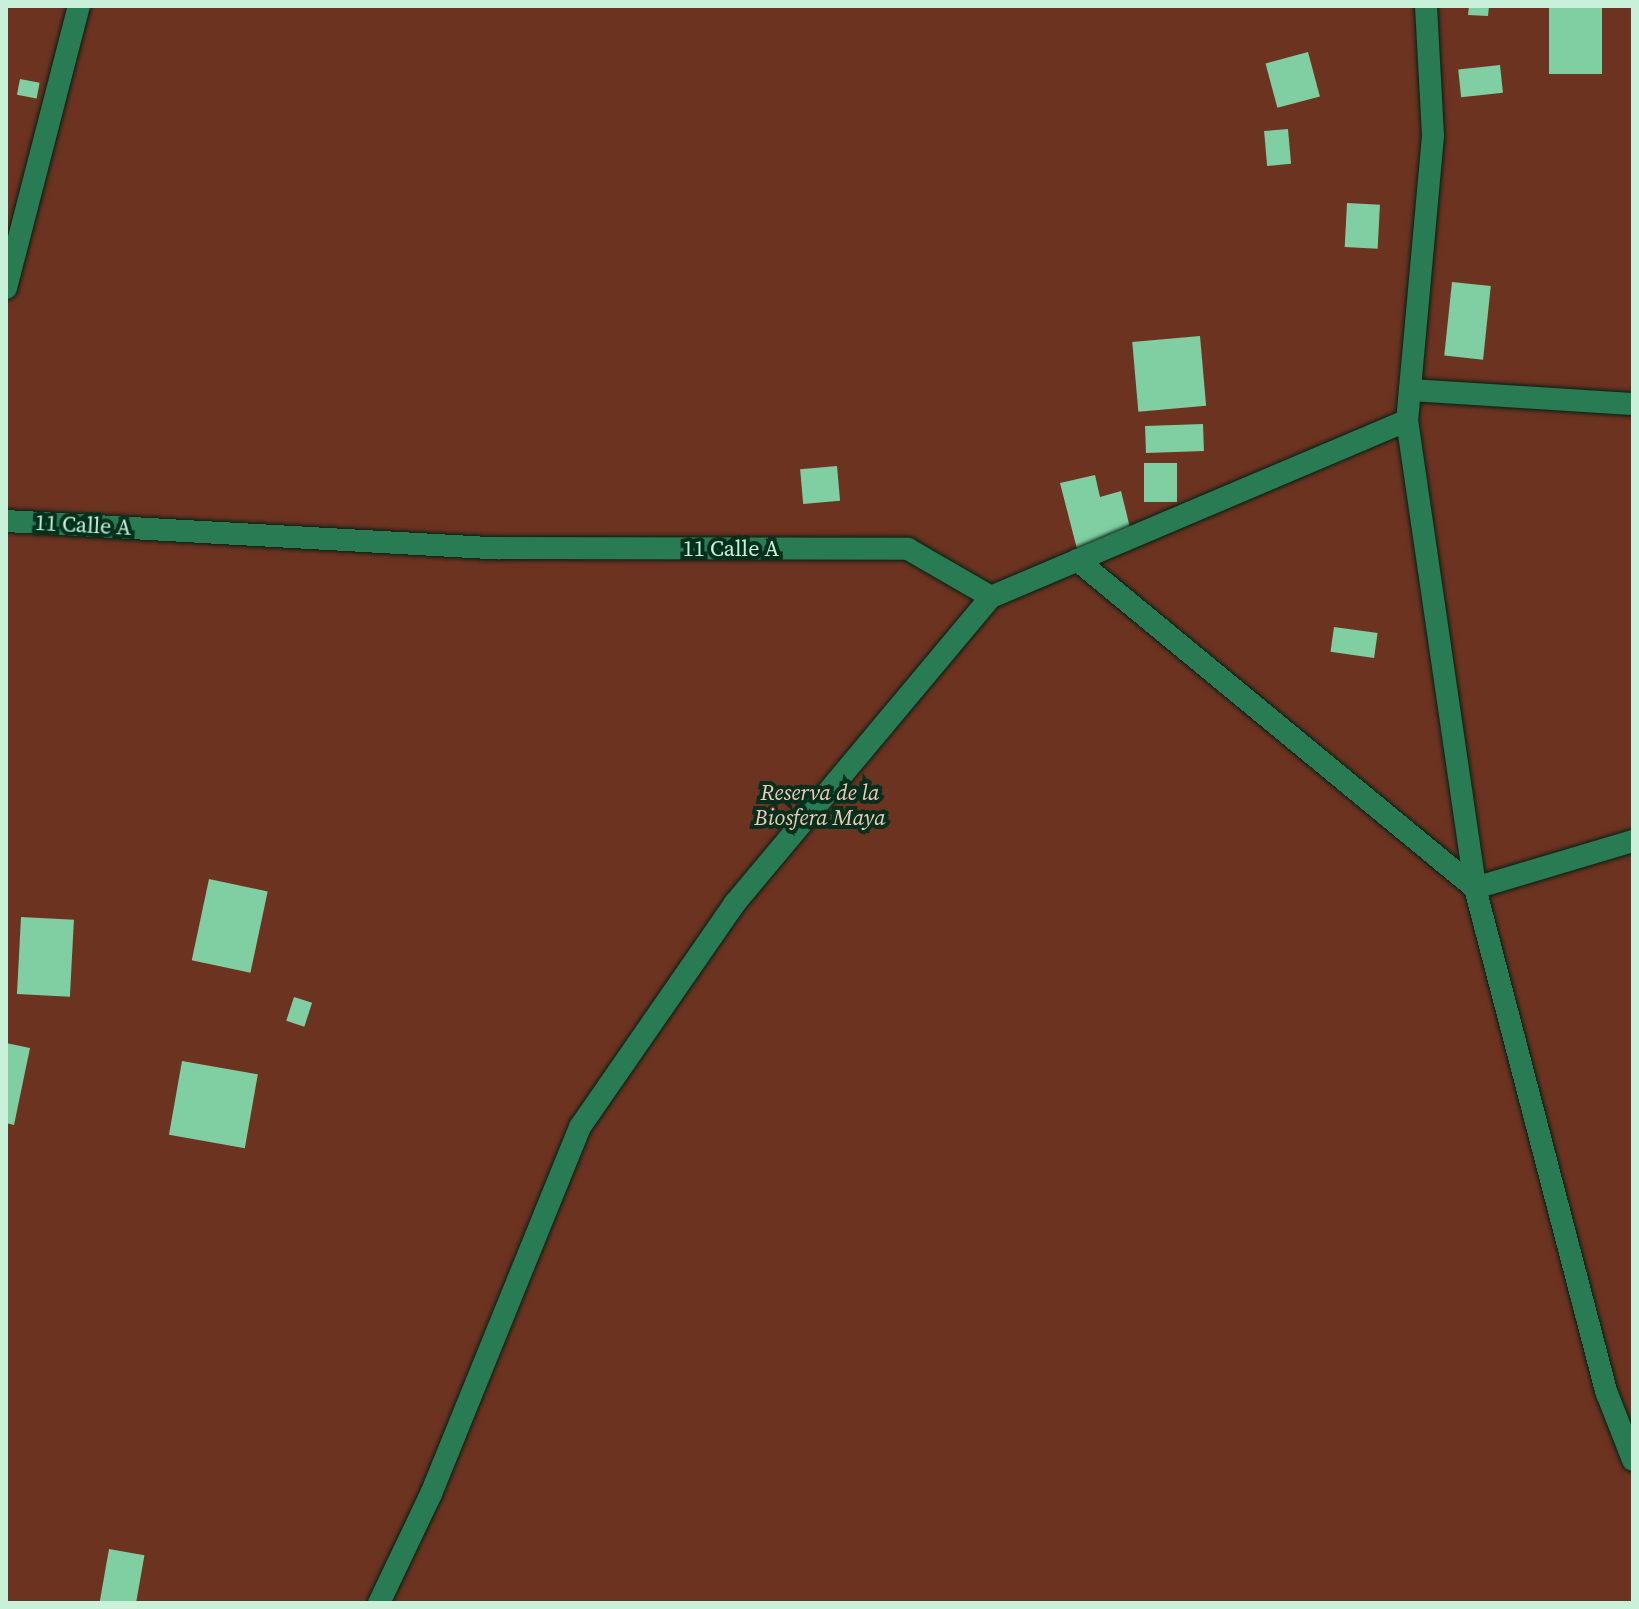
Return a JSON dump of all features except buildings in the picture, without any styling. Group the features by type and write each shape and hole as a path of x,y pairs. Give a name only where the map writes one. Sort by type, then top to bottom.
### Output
{"street":[{"path":"6,288 79,6"},
{"path":"1426,6 1433,136 1407,420 1475,888 1606,1391 1633,1460"},
{"path":"1410,390 1633,404"},
{"path":"379,1603 431,1494 580,1127 735,903 991,597 1407,420"},
{"name":"11 Calle A","path":"6,521 496,548 908,549 991,597"},
{"path":"1077,560 1475,888"},
{"path":"1475,888 1633,841"}],"green space":[{"name":"Reserva de la Biosfera Maya","path":"6,6 1633,6 1633,1603 6,1603"}]}
